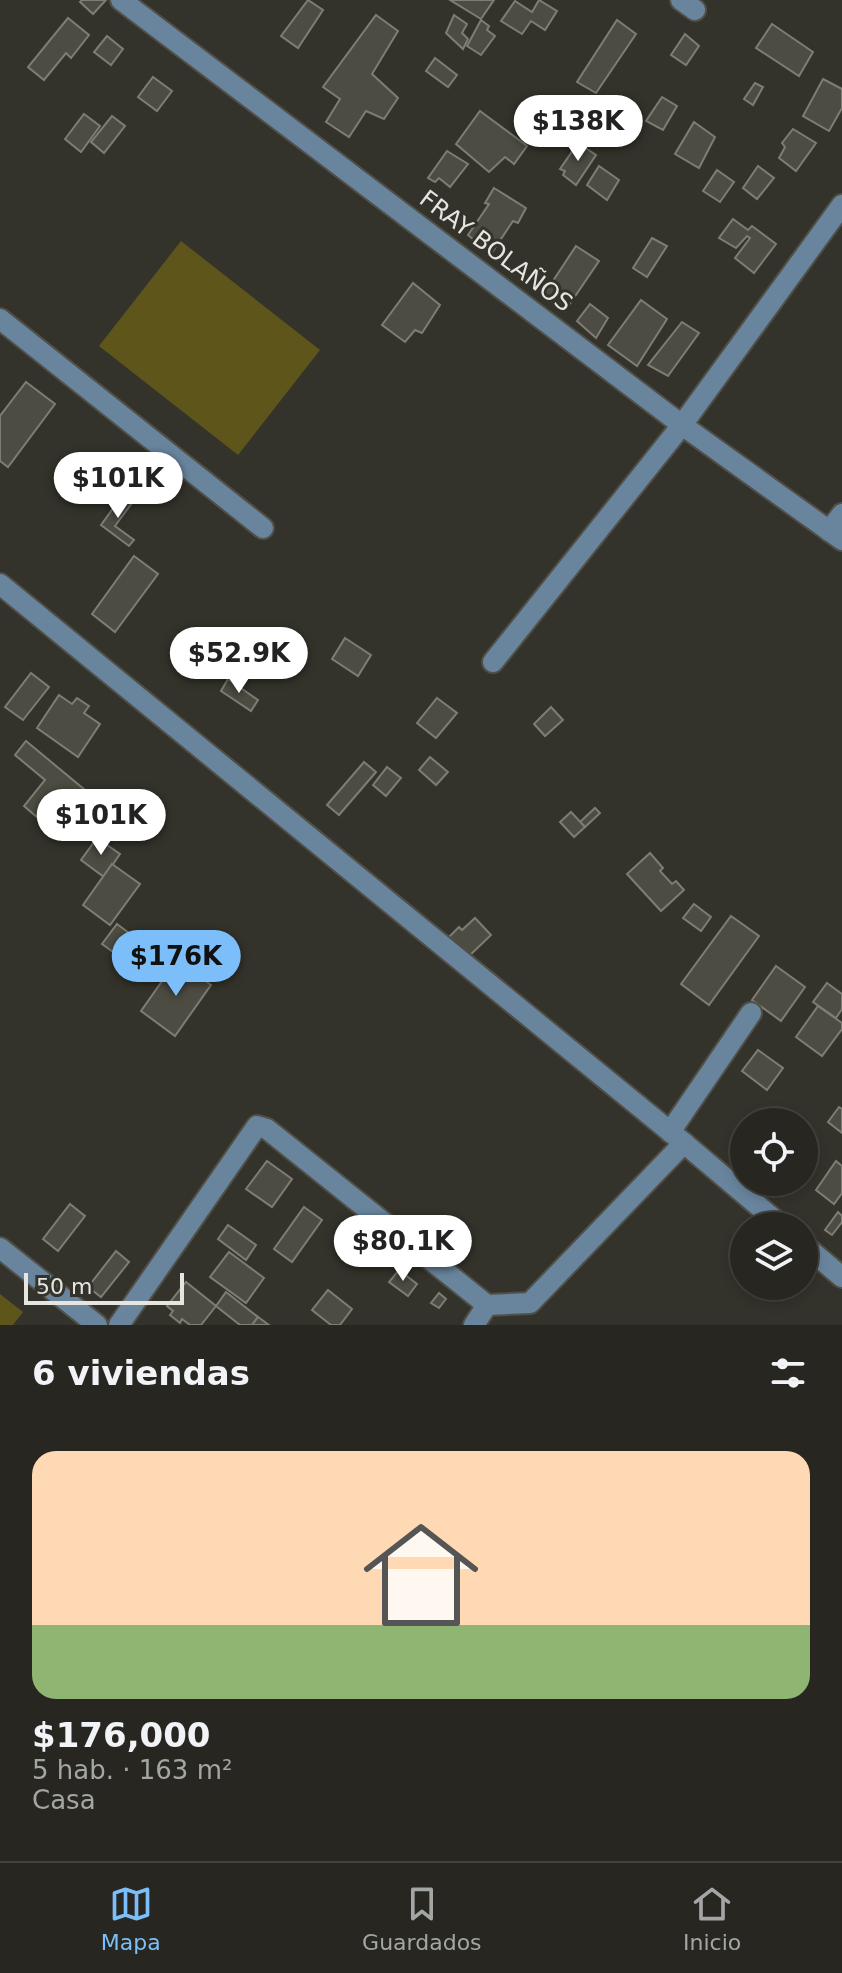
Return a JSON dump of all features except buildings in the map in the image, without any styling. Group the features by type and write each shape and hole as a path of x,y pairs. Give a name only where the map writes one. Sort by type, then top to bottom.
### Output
{"street":[{"name":"FRAY BOLAÑOS","path":"121,0 682,425 838,528"},
{"path":"493,662 682,425 842,205"},
{"path":"0,319 263,528"},
{"path":"0,584 765,1212"},
{"path":"119,1325 257,1126 267,1129 487,1305 530,1303 677,1137 751,1013"},
{"path":"0,1248 97,1325"},
{"path":"818,1257 842,1277"},
{"path":"474,1325 487,1305"}],"shaded area":[{"path":"181,241 320,350 238,455 99,346"},
{"path":"0,1294 23,1312 13,1325 0,1325"}]}
